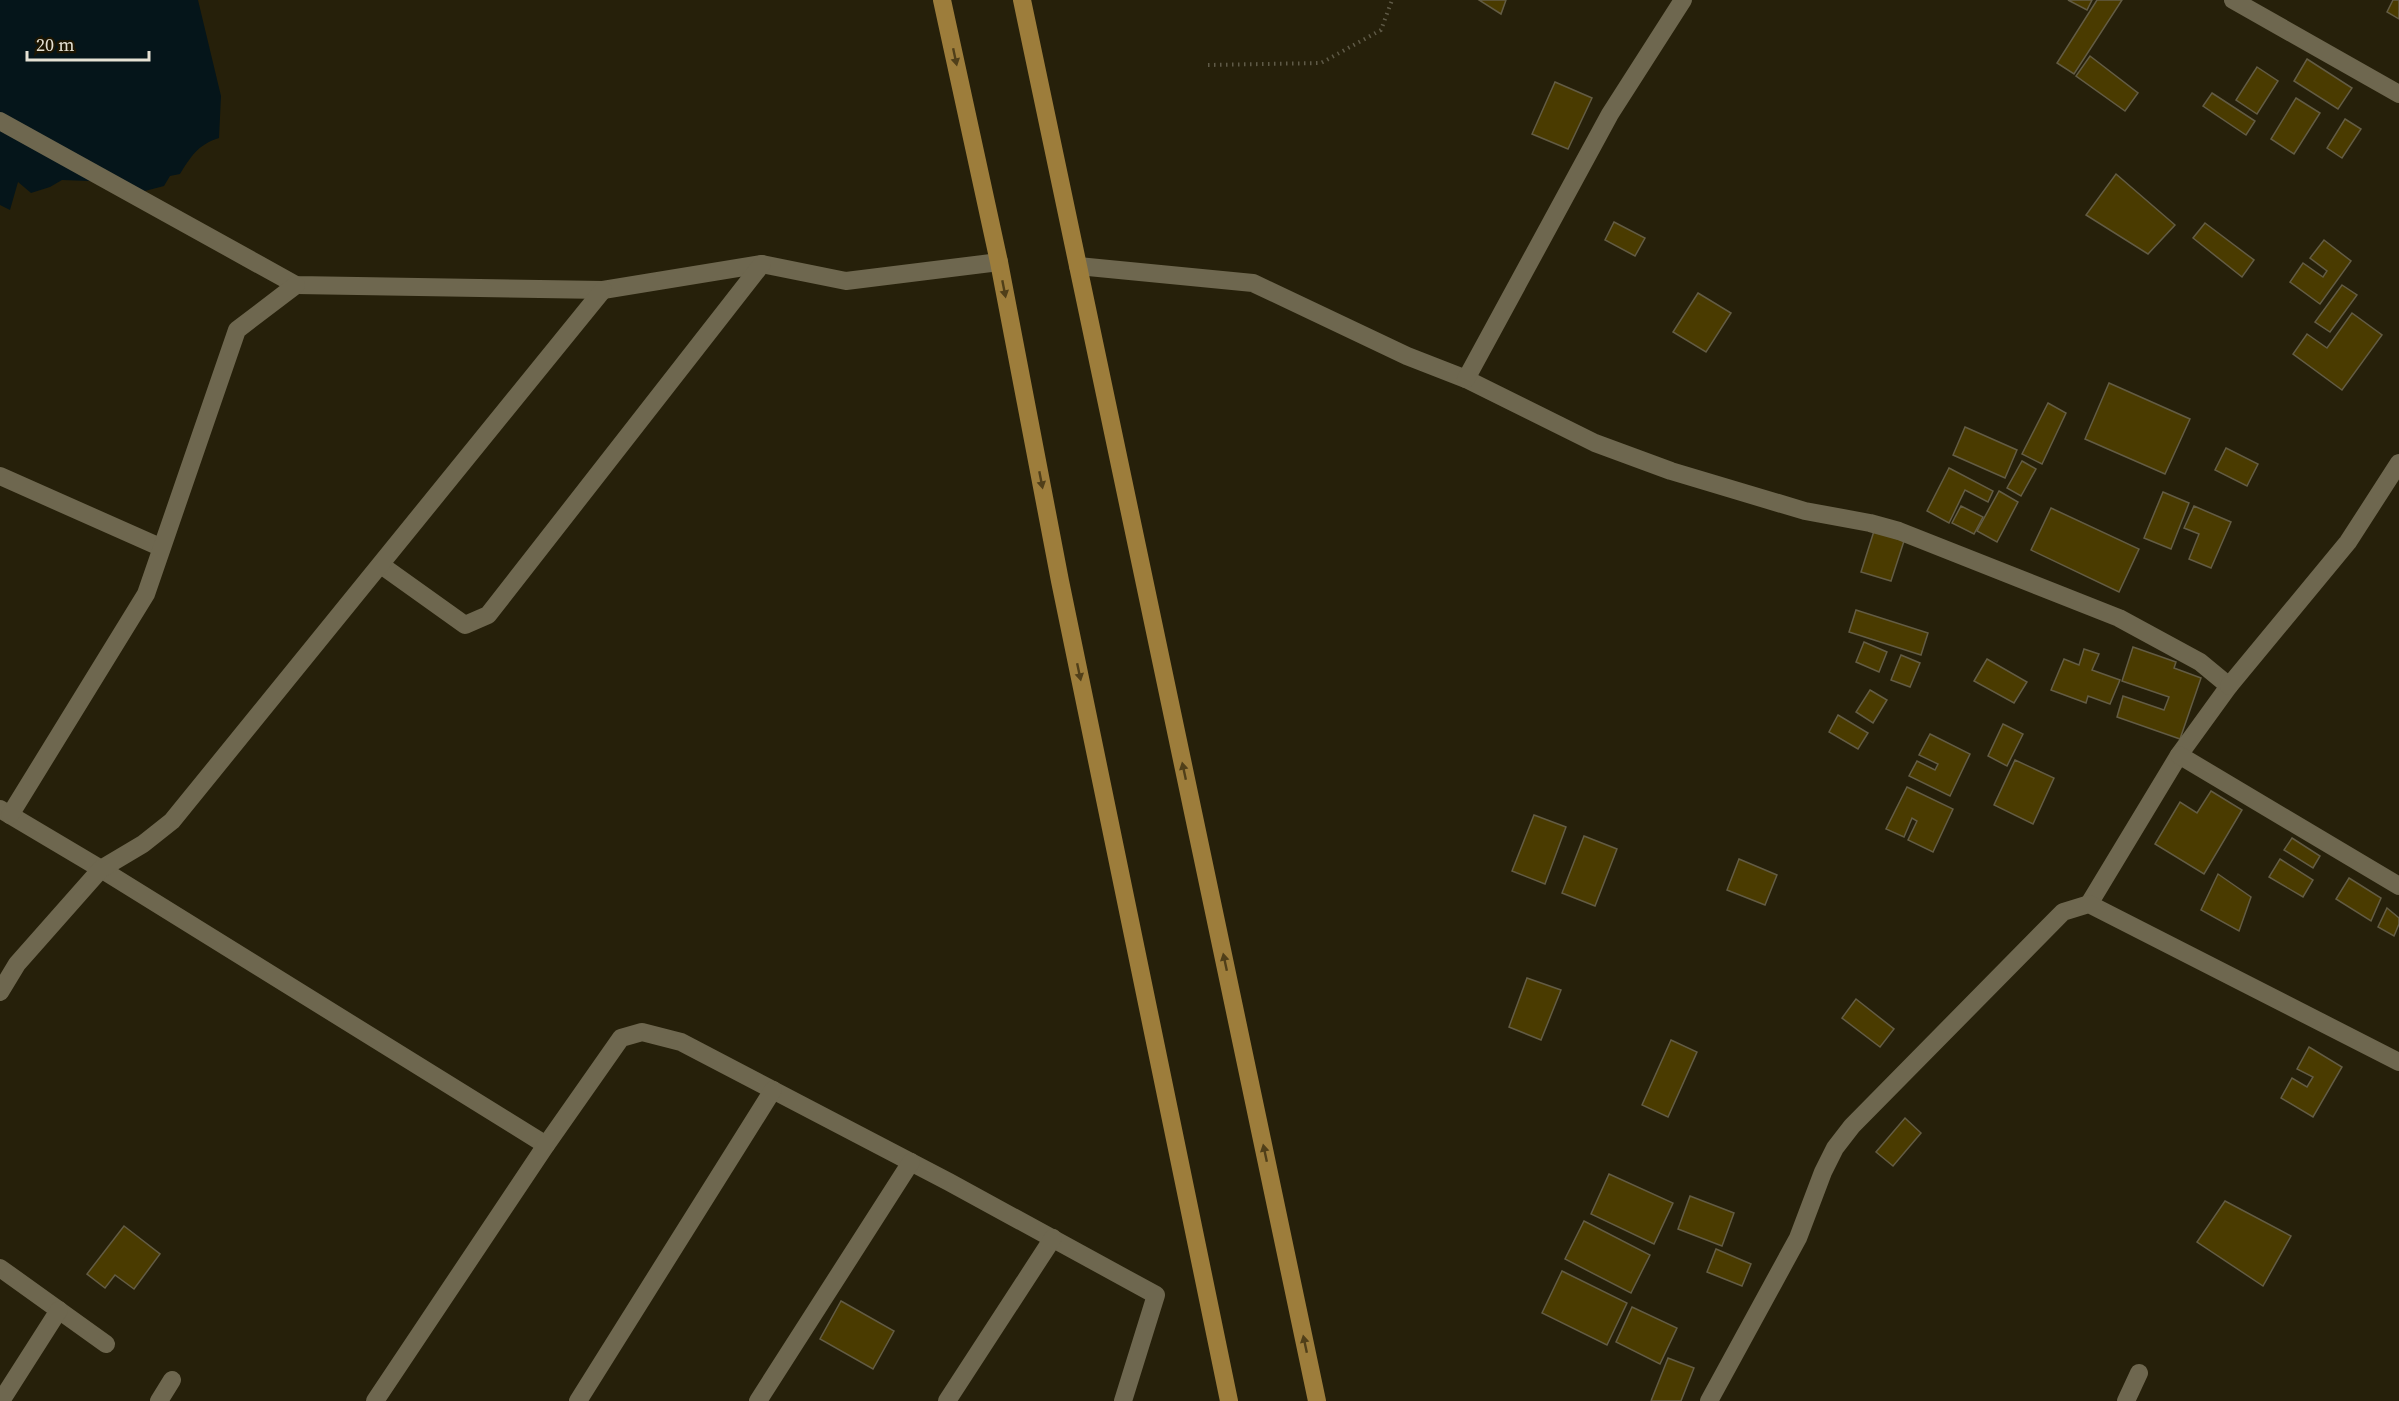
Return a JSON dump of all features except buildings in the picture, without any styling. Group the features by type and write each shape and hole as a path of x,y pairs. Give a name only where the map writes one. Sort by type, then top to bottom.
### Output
{"main road":[{"path":"942,0 999,262 1060,581 1229,1401"},
{"path":"1022,0 1317,1401"}],"street":[{"path":"1466,379 1610,114 1683,0"},
{"path":"2233,0 2399,94"},
{"path":"0,122 296,285 603,290 762,264 846,281 999,262"},
{"path":"381,565 465,625 488,615 762,264"},
{"path":"1078,266 1253,283 1407,356 1466,379 1595,443 1671,471 1805,511 1899,531 2119,618 2199,662 2229,686"},
{"path":"296,285 237,330 160,547 146,594 5,812 546,1145"},
{"path":"0,992 17,964 101,869 143,844 172,821 603,290"},
{"path":"2089,904 2179,755 2229,686 2348,542 2399,463"},
{"path":"0,476 160,547"},
{"path":"2179,755 2399,886"},
{"path":"1709,1401 1797,1238 1835,1148 1852,1126 2063,912 2075,906 2089,904 2399,1062"},
{"path":"375,1401 546,1145 621,1038 642,1032 681,1042 911,1162 1156,1295 1123,1401"},
{"path":"578,1401 773,1090"},
{"path":"758,1401 911,1162"},
{"path":"947,1401 1053,1238"},
{"path":"0,1268 106,1344"},
{"path":"1,1401 59,1310"},
{"path":"2126,1401 2139,1372"},
{"path":"159,1401 172,1380"}],"path":[{"path":"1209,65 1321,63 1381,30 1392,0"}],"shaded area":[{"path":"0,0 198,0 221,96 219,138 201,147 180,174 170,176 164,186 145,191 126,190 90,181 62,180 50,187 31,193 18,182 10,210 0,205"}]}
